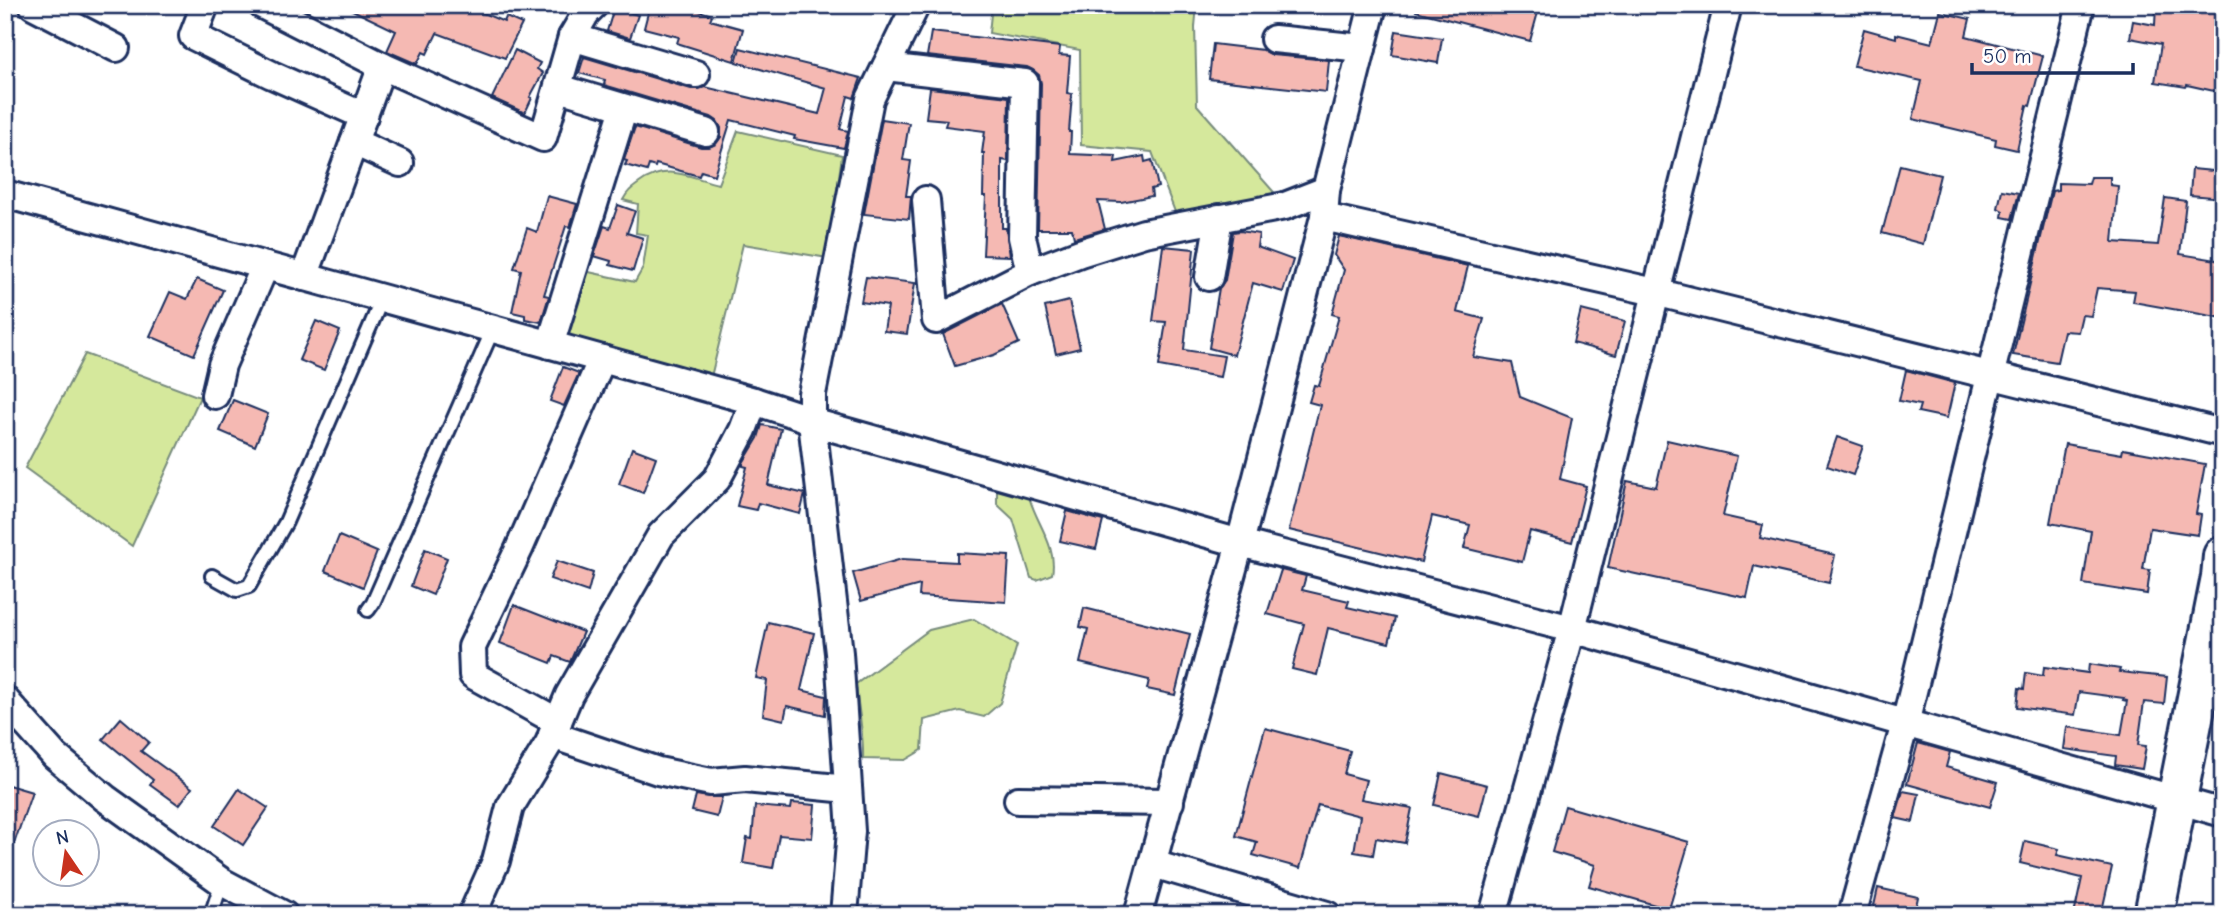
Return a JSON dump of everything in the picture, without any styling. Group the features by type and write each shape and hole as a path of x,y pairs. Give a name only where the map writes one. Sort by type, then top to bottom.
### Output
{"main road":[{"path":"2154,915 2223,556"}],"street":[{"path":"33,5 116,48"},
{"path":"205,5 192,36 364,116"},
{"path":"262,5 383,66 543,138 572,37 594,5"},
{"path":"844,915 851,831 839,653 811,394 870,99 916,5"},
{"path":"1138,915 1240,543 1325,217 1326,190 1373,5"},
{"path":"1493,915 1572,629 1727,5"},
{"path":"1852,915 1905,724 2081,5"},
{"path":"572,37 696,74"},
{"path":"1273,39 1362,48"},
{"path":"304,277 383,66"},
{"path":"886,67 1025,83 1022,237 1030,272"},
{"path":"559,88 706,132"},
{"path":"551,345 624,108"},
{"path":"354,142 400,163"},
{"path":"926,200 936,320 1030,272 1080,253 1144,233 1285,206 1326,190"},
{"path":"5,194 754,401 812,422 1240,543 1572,629 2223,813"},
{"path":"1325,217 1655,292 2223,433"},
{"path":"1209,277 1219,218"},
{"path":"215,395 222,365 265,266"},
{"path":"602,359 519,550 472,647 473,675 555,728 658,771 711,782 745,779 848,789"},
{"path":"472,915 496,861 510,807 555,728 569,695 661,535 717,479 743,430 754,401"},
{"path":"5,700 55,757 105,798 222,882 284,915"},
{"path":"1018,800 1170,802"},
{"path":"1153,864 1327,915"}],"lane":[{"path":"212,576 237,590 249,586 286,522 382,299"},
{"path":"368,610 493,329"},
{"path":"211,915 222,882"}],"green space":[{"path":"992,5 1197,5 1197,105 1280,199 1177,217 1152,152 1081,145 1080,50 989,33"},
{"path":"738,131 842,155 828,258 743,244 711,377 559,339 584,271 635,282 643,268 648,235 636,233 638,204 623,200 628,193 648,178 667,173 718,184"},
{"path":"85,354 200,397 132,546 25,468"},
{"path":"1009,486 1028,493 1052,553 1052,574 1037,580 1031,578 1013,519 997,504 997,490"},
{"path":"974,619 1017,645 1000,703 984,717 960,711 924,720 922,750 905,760 863,759 856,684 929,630"}],"building":[{"path":"342,5 464,5 504,22 506,17 522,24 505,58 437,33 427,54 423,52 417,64 387,51 396,31"},
{"path":"650,5 680,5 712,15 710,20 743,29 734,61 677,43 679,37 644,28"},
{"path":"1417,5 1540,5 1530,41 1416,11"},
{"path":"2156,5 2223,5 2223,93 2187,85 2155,82 2161,44 2130,38 2133,21 2155,25"},
{"path":"614,8 638,15 630,38 607,31"},
{"path":"1940,12 1970,19 1966,36 2043,56 2030,106 2027,105 2017,150 1995,145 1996,139 1913,119 1922,81 1854,66 1864,29 1896,38 1896,34 1932,43"},
{"path":"1396,31 1442,38 1438,63 1392,55"},
{"path":"931,32 1060,47 1059,55 1070,56 1067,93 1072,94 1070,154 1116,156 1115,162 1144,156 1145,162 1152,160 1158,187 1151,189 1152,196 1121,202 1098,201 1105,229 1074,238 1072,229 1038,229 1039,75 1027,67 927,56"},
{"path":"1213,44 1263,50 1272,55 1329,60 1326,92 1209,79"},
{"path":"740,48 861,78 854,98 848,96 840,129 848,131 844,148 794,139 795,136 731,120 714,175 701,171 699,176 656,164 655,167 649,165 647,171 625,165 627,161 624,160 635,127 701,147 716,144 721,137 721,128 711,117 604,85 605,80 579,73 584,57 691,89 705,87 819,114 826,88 736,62"},
{"path":"515,50 540,63 537,69 543,73 525,113 492,98"},
{"path":"930,88 1009,97 1008,161 1002,160 1002,228 1006,228 1010,256 983,255 986,196 983,196 982,153 985,131 945,126 947,120 926,118"},
{"path":"882,119 909,123 903,160 911,161 906,196 911,196 909,219 864,214"},
{"path":"1900,165 1940,175 1923,244 1882,233"},
{"path":"2192,169 2223,172 2223,198 2190,195"},
{"path":"2091,177 2110,177 2110,185 2118,186 2113,242 2158,245 2165,198 2186,201 2180,254 2223,261 2223,318 2133,302 2135,291 2097,288 2091,316 2082,315 2078,332 2064,331 2057,362 2013,355 2052,191 2058,190 2058,183 2089,184"},
{"path":"2002,190 2019,193 2012,219 2002,217 2003,211 1998,208"},
{"path":"547,196 577,204 570,227 566,226 544,295 549,296 541,322 525,319 525,315 512,312 521,270 514,268 527,228 537,232"},
{"path":"618,205 635,211 627,233 643,238 633,271 610,265 611,261 594,256 604,226 610,228"},
{"path":"1233,232 1259,234 1257,247 1293,260 1283,292 1253,283 1234,355 1209,348 1219,288 1225,280"},
{"path":"1339,236 1468,266 1457,312 1484,319 1473,357 1512,363 1520,397 1572,418 1560,479 1586,486 1572,542 1530,531 1522,562 1464,548 1470,525 1432,516 1421,562 1289,530 1320,405 1309,402 1314,385 1319,386 1339,316 1332,314 1344,270 1334,255"},
{"path":"1163,246 1194,249 1184,350 1224,356 1220,377 1159,366 1166,322 1153,321"},
{"path":"866,277 915,283 907,334 884,331 888,306 861,302"},
{"path":"197,279 223,290 194,355 150,336 170,292 187,299"},
{"path":"1069,301 1080,348 1056,354 1045,307"},
{"path":"1002,304 1019,343 994,355 955,366 943,334"},
{"path":"1581,310 1625,321 1616,355 1573,343"},
{"path":"316,321 340,331 324,370 299,360"},
{"path":"563,367 579,373 564,406 550,401"},
{"path":"1906,370 1955,383 1947,418 1918,412 1920,405 1899,401"},
{"path":"233,400 268,414 255,446 220,431"},
{"path":"762,425 781,429 768,485 805,494 800,514 758,503 756,510 737,506 747,467 743,466 743,463 758,438"},
{"path":"1837,437 1863,446 1853,475 1827,466"},
{"path":"1667,440 1737,456 1723,516 1763,525 1760,538 1835,555 1829,583 1754,566 1747,598 1608,568 1627,481 1656,487"},
{"path":"2065,444 2122,454 2123,449 2205,464 2196,514 2201,515 2198,535 2150,528 2143,569 2150,570 2147,594 2083,584 2091,531 2050,523"},
{"path":"632,448 656,457 643,493 619,484"},
{"path":"1067,511 1103,521 1096,549 1060,541"},
{"path":"339,536 377,552 363,587 325,571"},
{"path":"425,549 447,558 433,595 411,586"},
{"path":"957,553 1009,556 1006,602 919,596 920,585 861,601 853,573 902,559 957,562"},
{"path":"557,561 593,573 588,592 550,579"},
{"path":"1281,570 1306,576 1302,590 1349,601 1347,607 1395,618 1389,643 1328,628 1317,675 1292,669 1304,624 1267,614"},
{"path":"514,605 583,632 570,662 554,656 551,663 500,643"},
{"path":"1084,608 1190,634 1175,695 1147,689 1149,680 1080,663 1088,629 1080,627"},
{"path":"768,622 814,633 801,690 826,696 825,715 787,706 784,720 763,715 767,680 756,678"},
{"path":"2089,664 2120,669 2119,672 2167,677 2164,704 2144,702 2138,745 2146,746 2142,769 2115,765 2116,756 2064,749 2067,727 2121,735 2127,701 2123,700 2124,698 2079,692 2075,715 2017,707 2019,688 2024,689 2026,673 2043,676 2044,667 2088,673"},
{"path":"121,718 149,742 141,751 192,788 179,805 150,784 153,780 103,739"},
{"path":"1265,728 1350,751 1344,774 1366,780 1361,799 1412,808 1405,843 1376,838 1373,855 1354,852 1360,816 1318,805 1300,868 1253,855 1257,842 1236,836"},
{"path":"1918,743 1950,752 1946,767 1998,782 1990,807 1907,784"},
{"path":"1441,773 1487,785 1479,816 1434,805"},
{"path":"5,784 32,792 8,861 5,861"},
{"path":"239,789 268,808 243,845 214,826"},
{"path":"1903,791 1919,794 1913,822 1895,818"},
{"path":"696,795 722,797 717,817 692,811"},
{"path":"792,803 815,805 812,838 779,835 773,868 743,863 747,838 752,839 755,806 791,809"},
{"path":"1565,806 1689,842 1669,909 1589,886 1595,865 1552,852"},
{"path":"2025,841 2059,849 2057,855 2112,867 2101,915 2074,915 2082,878 2020,863"},
{"path":"1878,888 1918,897 1914,915 1872,915"}]}
